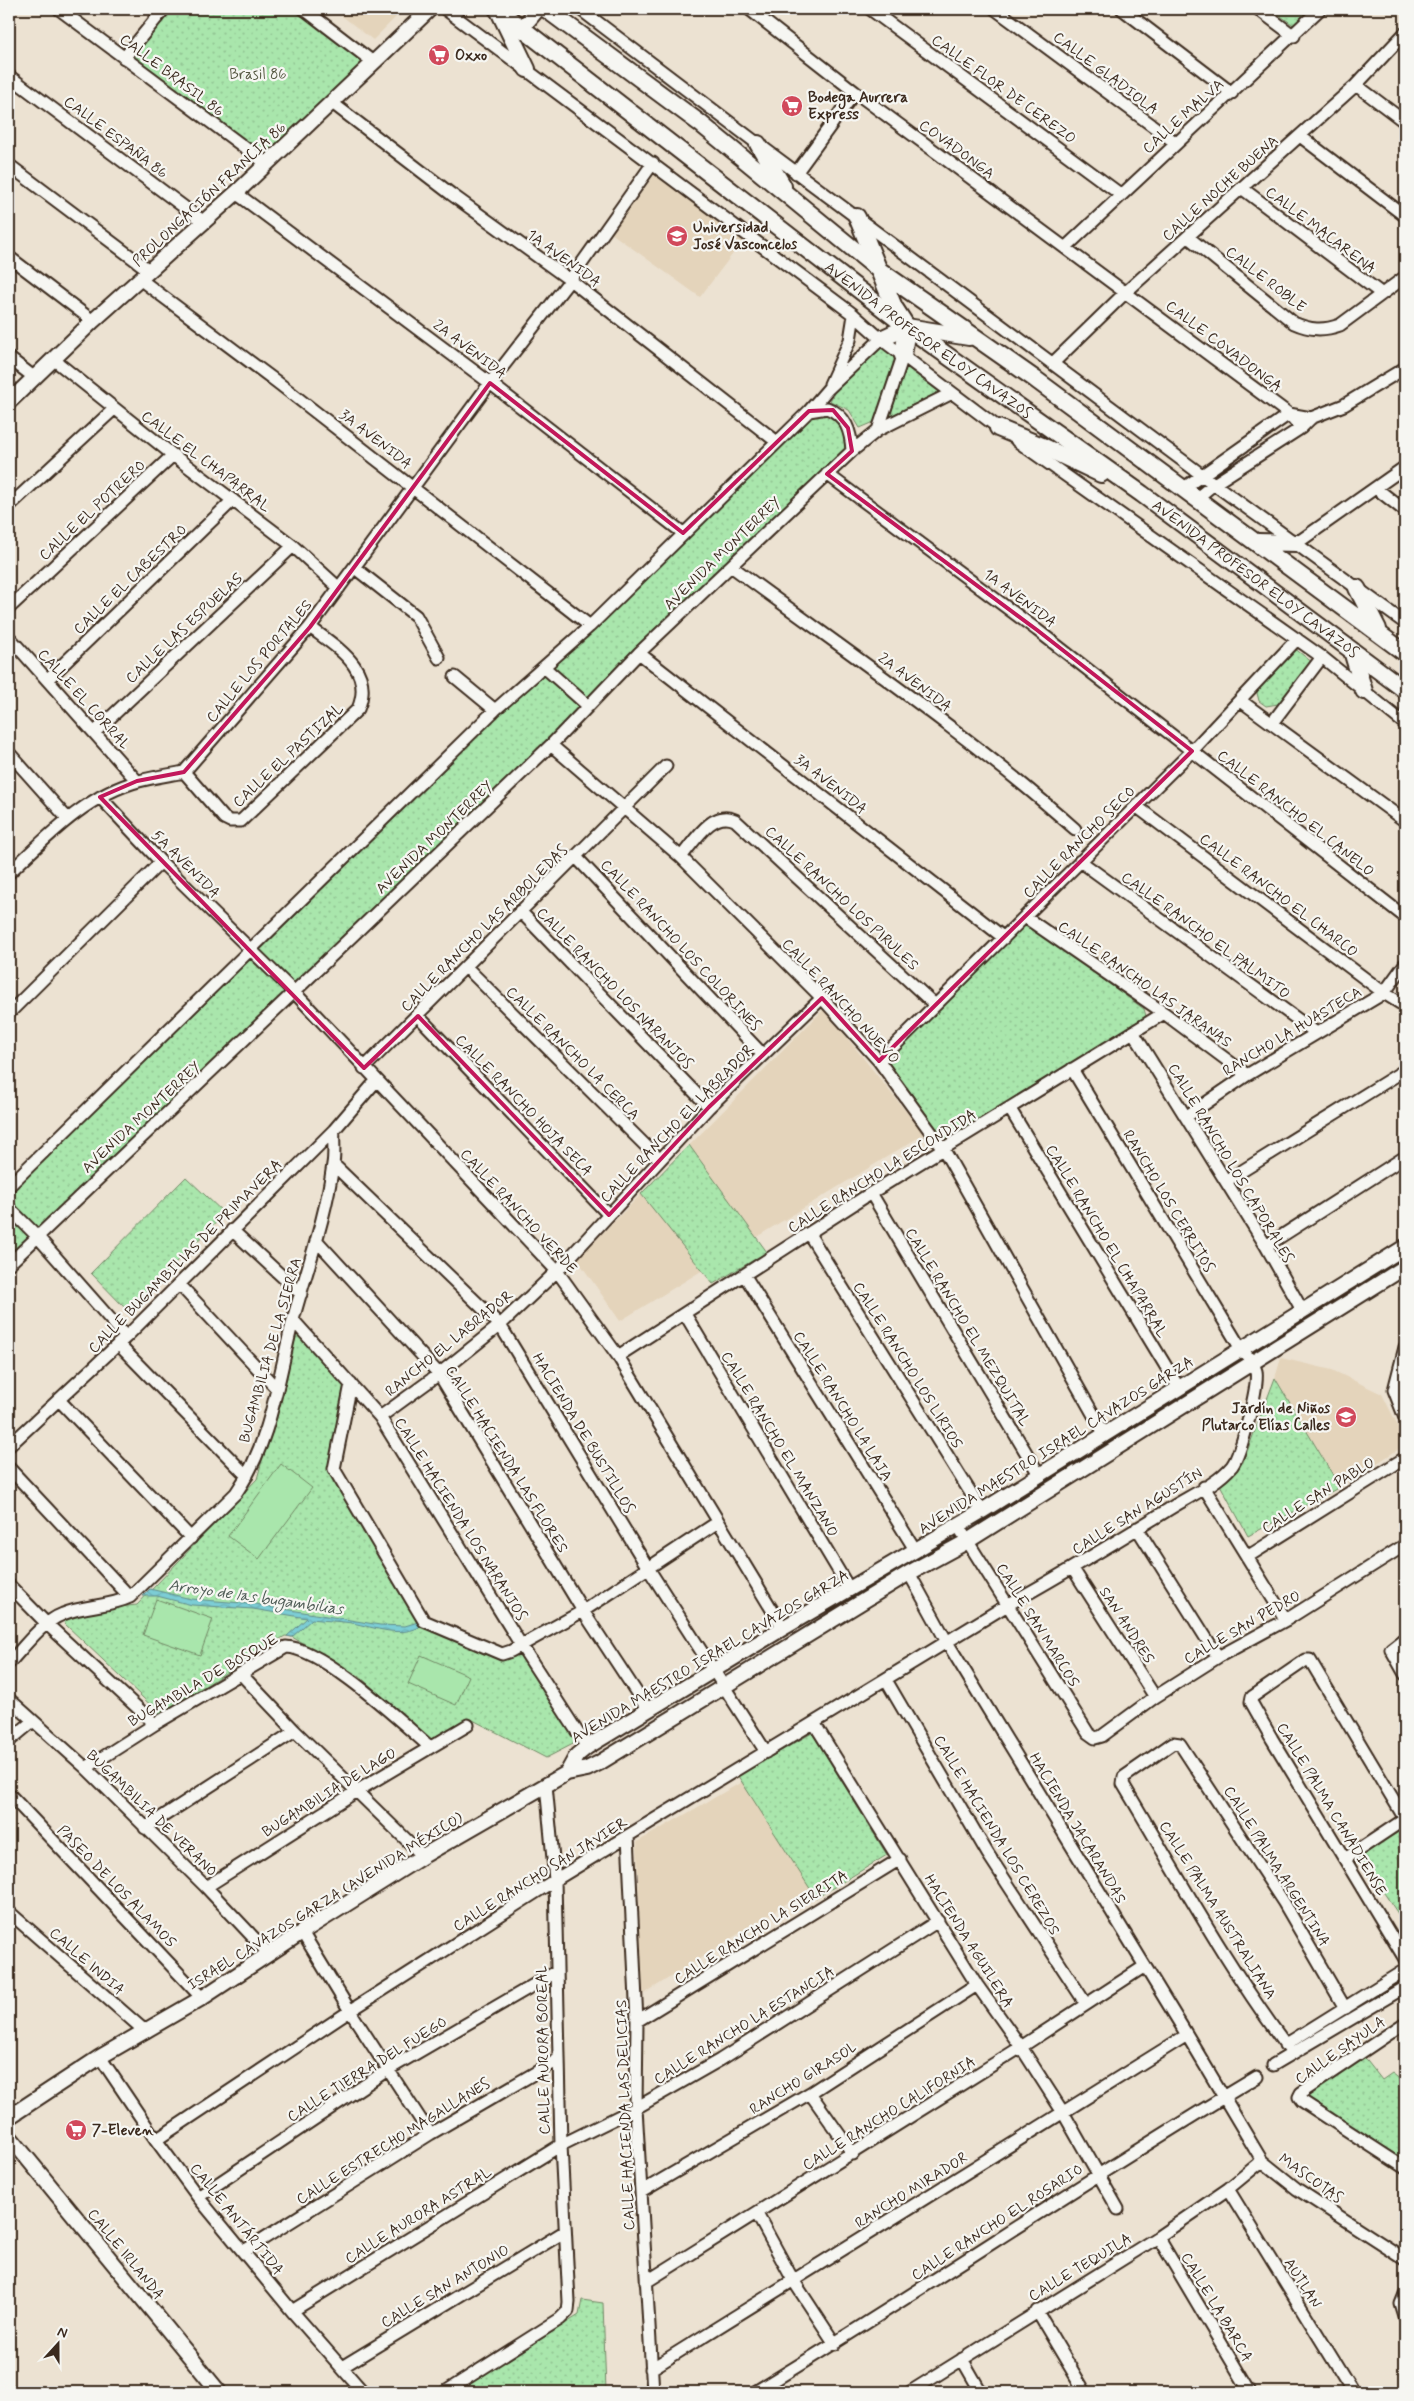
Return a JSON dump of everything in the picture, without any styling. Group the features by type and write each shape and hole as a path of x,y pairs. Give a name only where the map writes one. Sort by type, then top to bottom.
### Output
{"main road":[{"path":"499,9 527,69"},
{"name":"AVENIDA PROFESOR ELOY CAVAZOS","path":"499,9 907,327 1142,494 1405,690"},
{"name":"AVENIDA PROFESOR ELOY CAVAZOS","path":"546,9 701,124 878,270 1191,493 1405,653"},
{"path":"758,144 790,196"},
{"path":"857,217 894,307 907,327 903,356"},
{"path":"881,339 907,327 955,334 983,343"},
{"path":"998,428 1042,446 1142,494"},
{"path":"1258,542 1297,543"},
{"path":"1357,588 1380,634"},
{"path":"1352,651 1364,691"},
{"name":"AVENIDA PROFESOR ELOY CAVAZOS","path":"1367,662 1405,699"}],"street":[{"name":"CALLE BRASIL 86","path":"59,9 266,164"},
{"path":"124,58 164,9"},
{"path":"304,9 373,62"},
{"name":"PROLONGACIÓN FRANCIA 86","path":"9,402 93,321 236,193 430,9"},
{"path":"445,9 854,315 881,339 998,428 1322,657 1405,724"},
{"path":"522,28 538,9"},
{"path":"580,9 796,173 1214,484 1405,623"},
{"name":"CALLE FLOR DE CEREZO","path":"870,9 1120,194"},
{"name":"CALLE GLADIOLA","path":"995,9 1176,143"},
{"path":"1122,9 1232,92"},
{"path":"1258,9 1294,36"},
{"name":"CALLE MALVA","path":"1066,247 1120,194 1294,36 1320,9"},
{"name":"COVADONGA","path":"755,11 855,92 1126,292"},
{"name":"CALLE NOCHE BUENA","path":"1053,363 1126,292 1243,189 1356,85 1405,33"},
{"name":"CALLE ESPAÑA 86","path":"9,76 204,222"},
{"path":"1356,85 1405,122"},
{"path":"796,173 855,92"},
{"name":"1A AVENIDA","path":"331,102 451,194 570,280 777,442"},
{"path":"1300,136 1405,216"},
{"name":"CALLE LOS PORTALES","path":"184,772 310,627 355,568 412,487 570,280 652,163"},
{"name":"3A AVENIDA","path":"9,165 412,487 590,626"},
{"name":"CALLE MACARENA","path":"1243,189 1382,294"},
{"name":"2A AVENIDA","path":"236,193 490,383 683,533"},
{"name":"CALLE ROBLE","path":"1188,237 1294,323 1305,328 1328,329 1340,325 1405,277"},
{"path":"9,257 93,321"},
{"name":"CALLE COVADONGA","path":"1126,292 1289,414 1301,428"},
{"path":"828,389 850,340 854,315"},
{"path":"9,1186 495,710 590,626 809,411 828,389 881,339"},
{"path":"878,430 903,356"},
{"path":"9,358 35,378"},
{"name":"CALLE EL CHAPARRAL","path":"54,360 173,455 294,546 339,588"},
{"path":"1191,493 1214,484 1301,428 1311,418 1344,405 1405,368"},
{"name":"AVENIDA MONTERREY","path":"9,1264 551,745 639,653 827,474 878,430 952,393"},
{"path":"809,411 827,408 842,418 851,437 852,451"},
{"path":"9,506 114,409"},
{"path":"1191,493 1204,475 1289,414 1311,418"},
{"name":"CALLE EL POTRERO","path":"9,608 173,455"},
{"path":"1297,543 1405,467"},
{"name":"1A AVENIDA","path":"827,474 1037,630 1192,751"},
{"path":"1376,489 1405,511"},
{"name":"CALLE EL CABESTRO","path":"47,680 233,500"},
{"name":"CALLE LAS ESPUELAS","path":"94,732 294,546"},
{"name":"2A AVENIDA","path":"731,566 840,644 991,759 1075,829"},
{"path":"355,568 416,616 439,658"},
{"name":"CALLE EL PASTIZAL","path":"184,772 224,818 230,821 241,821 358,709 363,696 362,677 339,650 310,627"},
{"name":"CALLE EL CORRAL","path":"9,637 137,781"},
{"name":"CALLE RANCHO SECO","path":"878,1061 1192,751 1297,640"},
{"name":"3A AVENIDA","path":"639,653 1004,938"},
{"path":"1272,723 1322,657"},
{"path":"544,666 588,706"},
{"path":"455,678 495,710"},
{"path":"1241,700 1405,821"},
{"name":"CALLE RANCHO NUEVO","path":"551,745 681,857 822,998 878,1061 944,1150 1105,1435"},
{"name":"CALLE RANCHO EL CANELO","path":"1192,751 1405,917"},
{"path":"9,753 67,818"},
{"name":"CALLE RANCHO LAS ARBOLEDAS","path":"364,1068 666,766"},
{"path":"11,868 67,818 100,797 137,781 184,772"},
{"name":"5A AVENIDA","path":"100,797 161,862 252,950"},
{"name":"CALLE RANCHO EL CHARCO","path":"1136,806 1384,993 1405,1006"},
{"name":"CALLE RANCHO LOS PIRULES","path":"681,857 711,823 727,817 743,826 935,1005"},
{"name":"CALLE RANCHO LOS COLORINES","path":"576,856 763,1054"},
{"name":"CALLE RANCHO EL PALMITO","path":"1080,861 1315,1032"},
{"path":"9,1013 161,862"},
{"name":"CALLE RANCHO LOS NARANJOS","path":"520,911 709,1107"},
{"name":"CALLE RANCHO LAS JARANAS","path":"1025,917 1164,1013 1247,1075"},
{"name":"CALLE RANCHO VERDE","path":"252,950 558,1271 618,1356 783,1628"},
{"name":"RANCHO LA HUASTECA","path":"1187,1116 1315,1032 1384,993 1405,964"},
{"name":"CALLE RANCHO LA CERCA","path":"466,967 659,1159"},
{"name":"CALLE RANCHO EL LABRADOR","path":"558,1271 659,1159 709,1107 822,998"},
{"name":"CALLE RANCHO LA ESCONDIDA","path":"618,1356 871,1194 1164,1013"},
{"name":"CALLE RANCHO HOJA SECA","path":"418,1016 609,1215"},
{"name":"CALLE RANCHO LOS CAPORALES","path":"1133,1032 1187,1116 1266,1246 1302,1310"},
{"name":"RANCHO LOS CERRITOS","path":"1072,1069 1242,1349"},
{"path":"1226,1181 1405,1070"},
{"name":"CALLE BUGAMBILIAS DE PRIMAVERA","path":"9,1446 122,1341 334,1130 376,1081"},
{"name":"CALLE RANCHO EL CHAPARRAL","path":"1010,1109 1179,1388"},
{"name":"BUGAMBILIA DE LA SIERRA","path":"9,1663 47,1624 64,1613 121,1602 130,1598 236,1493 247,1476 262,1441 317,1241 333,1164 334,1130"},
{"path":"1266,1246 1405,1157"},
{"name":"HACIENDA DE BUSTILLOS","path":"333,1164 500,1325 648,1568 766,1752"},
{"name":"CALLE RANCHO EL MEZQUITAL","path":"871,1194 1040,1476"},
{"path":"9,1208 37,1236 122,1341 247,1476"},
{"path":"232,1230 301,1294"},
{"name":"CALLE RANCHO LOS LIRIOS","path":"809,1234 982,1512"},
{"name":"CALLE HACIENDA LAS FLORES","path":"317,1241 439,1374 582,1611 648,1710"},
{"name":"AVENIDA MAESTRO ISRAEL CAVAZOS GARZA","path":"567,1773 577,1756 587,1747 783,1628 982,1512 1302,1310 1405,1248"},
{"path":"567,1773 587,1769 599,1763 909,1573 966,1542 1405,1267"},
{"name":"RANCHO EL LABRADOR","path":"380,1417 439,1374 500,1325 558,1271"},
{"name":"CALLE RANCHO LA LAJA","path":"745,1276 916,1551"},
{"path":"179,1284 277,1389"},
{"name":"CALLE RANCHO EL MANZANO","path":"685,1314 850,1590"},
{"name":"CALLE HACIENDA LOS NARANJOS","path":"294,1320 380,1417 521,1645 587,1747"},
{"path":"1405,1347 1394,1390 1405,1418"},
{"path":"1242,1349 1253,1363"},
{"name":"CALLE SAN AGUSTÍN","path":"947,1642 1008,1604 1073,1569 1222,1476 1239,1455 1255,1387 1256,1375 1253,1363"},
{"path":"351,1384 334,1468 424,1621 502,1654 582,1611 718,1522"},
{"path":"59,1400 191,1538"},
{"name":"CALLE SAN PABLO","path":"1247,1557 1405,1458"},
{"path":"9,1468 130,1598"},
{"path":"1204,1487 1286,1620"},
{"name":"CALLE SAN MARCOS","path":"958,1526 966,1542 1008,1604 1088,1733 1095,1738"},
{"path":"1137,1528 1218,1656"},
{"name":"CALLE SAN PEDRO","path":"1095,1738 1102,1736 1155,1696 1218,1656 1286,1620 1405,1545"},
{"name":"SAN ANDRES","path":"1073,1569 1155,1696"},
{"name":"HACIENDA JACARANDAS","path":"909,1573 947,1642 1187,2035 1222,2098"},
{"path":"9,1585 47,1624 155,1724"},
{"path":"1405,1638 1392,1648 1405,1674"},
{"name":"CALLE RANCHO SAN JAVIER","path":"156,2140 350,2011 554,1880 947,1642"},
{"name":"BUGAMBILA DE BOSQUE","path":"86,1768 155,1724 283,1648 290,1647 302,1651 339,1671 430,1747"},
{"name":"CALLE PALMA CANADIENSE","path":"1405,1819 1310,1660 1306,1660 1251,1699 1272,1739 1405,1959"},
{"path":"241,1674 295,1731 423,1856"},
{"name":"CALLE HACIENDA LOS CEREZOS","path":"886,1680 994,1862 1086,2004"},
{"name":"BUGAMBILIA DE VERANO","path":"9,1699 86,1768 206,1887 270,1954"},
{"path":"9,1741 33,1721"},
{"name":"HACIENDA AGUILERA","path":"814,1723 977,1985 1021,2047 1064,2114 1100,2174 1118,2209"},
{"name":"BUGAMBILIA DE LAGO","path":"206,1887 357,1791 468,1725"},
{"path":"145,1828 295,1731"},
{"name":"CALLE PALMA ARGENTINA","path":"1122,1781 1124,1777 1173,1743 1178,1743 1196,1766 1284,1903 1345,2008"},
{"name":"ISRAEL CAVAZOS GARZA (AVENIDA MÉXICO)","path":"100,2057 202,1998 423,1856 567,1773"},
{"name":"CALLE PALMA AUSTRALIANA","path":"1122,1781 1245,1984 1288,2049"},
{"name":"CALLE AURORA BOREAL","path":"445,2392 566,2314 569,2302 564,2232 554,1880 546,1785"},
{"name":"PASEO DE LOS ALAMOS","path":"9,1794 202,1998"},
{"path":"1345,1859 1405,1819"},
{"name":"CALLE HACIENDA LAS DELICIAS","path":"628,1836 637,2021 636,2108 653,2392"},
{"name":"CALLE RANCHO LA SIERRITA","path":"637,2021 900,1859"},
{"name":"CALLE INDIA","path":"9,1912 146,2032"},
{"name":"CALLE RANCHO LA ESTANCIA","path":"561,2145 636,2108 720,2060 938,1921"},
{"path":"302,1932 350,2011 430,2134"},
{"name":"CALLE RANCHO CALIFORNIA","path":"646,2282 853,2154 1145,1966"},
{"path":"1273,2065 1288,2049 1345,2008 1405,1970"},
{"name":"CALLE TIERRA DEL FUEGO","path":"198,2197 389,2069 556,1972"},
{"name":"RANCHO GIRASOL","path":"641,2192 810,2093 977,1985"},
{"path":"1288,2049 1405,1987"},
{"name":"CALLE SAYULA","path":"1405,2023 1301,2093 1299,2097 1302,2101 1405,2168"},
{"name":"RANCHO MIRADOR","path":"651,2370 793,2280 1064,2114 1187,2035"},
{"path":"12,2110 100,2057"},
{"name":"CALLE ANTÁRTIDA","path":"100,2057 156,2140 198,2197 362,2392"},
{"name":"CALLE ESTRECHO MAGALLANES","path":"244,2251 430,2134 559,2059"},
{"name":"CALLE RANCHO EL ROSARIO","path":"754,2392 835,2344 1100,2174 1257,2077"},
{"path":"810,2093 853,2154"},
{"name":"MASCOTAS","path":"1222,2098 1262,2161 1297,2189 1405,2259"},
{"name":"CALLE IRLANDA","path":"9,2136 219,2392"},
{"name":"CALLE AURORA ASTRAL","path":"292,2311 561,2145"},
{"name":"CALLE TEQUILA","path":"910,2392 1158,2237 1228,2188 1262,2161"},
{"name":"AUTLAN","path":"1228,2188 1353,2392"},
{"path":"757,2214 793,2280 835,2344"},
{"name":"CALLE SAN ANTONIO","path":"342,2367 564,2232"},
{"name":"CALLE LA BARCA","path":"1158,2237 1250,2392"},
{"path":"1405,2294 1401,2307 1405,2317"},
{"path":"1037,2311 1085,2392"},
{"path":"962,2359 981,2392"}],"highlighted area":[{"path":"490,383 683,533 809,411 833,410 848,428 852,451 827,474 1037,630 1192,751 879,1061 822,998 709,1107 609,1215 418,1016 364,1068 100,797 137,781 184,772 310,627"}],"shaded area":[{"path":"333,9 396,9 401,12 373,40"},
{"name":"Universidad José Vasconcelos","path":"655,174 744,239 700,297 611,233"},
{"path":"824,1009 924,1134 620,1321 577,1259"},
{"name":"Jardín de Niños Plutarco Elías Calles","path":"1281,1358 1332,1370 1382,1394 1405,1440 1405,1445 1340,1487 1275,1378"},
{"path":"747,1779 814,1886 642,1995 637,1842"}],"green space":[{"name":"Brasil 86","path":"171,9 297,9 366,61 263,160 133,59"},
{"path":"1271,9 1313,9 1296,27"},
{"path":"882,341 900,358 879,420 860,428 849,410 830,401 839,383"},
{"path":"906,367 939,392 890,416"},
{"path":"822,408 842,418 852,451 9,1265 9,1186 809,411"},
{"path":"1294,648 1313,663 1278,704 1266,706 1259,701 1257,693 1259,684"},
{"path":"1026,924 1144,1009 1146,1016 946,1141 887,1060"},
{"path":"689,1145 767,1252 713,1284 641,1194"},
{"path":"186,1177 225,1214 127,1310 91,1273"},
{"path":"297,1333 347,1385 329,1470 418,1622 502,1654 521,1645 579,1741 546,1758 471,1719 434,1742 359,1676 292,1637 285,1636 160,1714 65,1624 64,1618 72,1612 137,1605 257,1479"},
{"path":"1275,1378 1340,1487 1248,1536 1218,1481 1243,1462"},
{"path":"281,1464 312,1488 259,1559 228,1536"},
{"path":"156,1599 213,1619 200,1655 143,1635"},
{"path":"421,1655 469,1676 456,1705 408,1684"},
{"path":"812,1733 887,1855 816,1898 738,1776"},
{"path":"1405,1828 1405,1924 1359,1856"},
{"path":"1364,2057 1382,2080 1392,2073 1405,2083 1405,2162 1308,2099 1306,2095"},
{"path":"582,2300 603,2303 606,2392 456,2392 579,2315"}],"water":[{"path":"150,1589 191,1599 255,1604 380,1625 405,1626 418,1622 423,1625 415,1629 397,1632 352,1623 312,1619 292,1637 287,1636 307,1618 253,1609 192,1605 157,1596 143,1596"}],"place":[{"name":"Oxxo","path":"439,55"},
{"name":"Bodega Aurrera Express","path":"792,106"},
{"name":"Universidad José Vasconcelos","path":"677,236"},
{"name":"Jardín de Niños Plutarco Elías Calles","path":"1346,1417"},
{"name":"7-Eleven","path":"76,2130"}],"water label":[{"name":"Arroyo de las bugambilias","path":"256,1596"}]}
